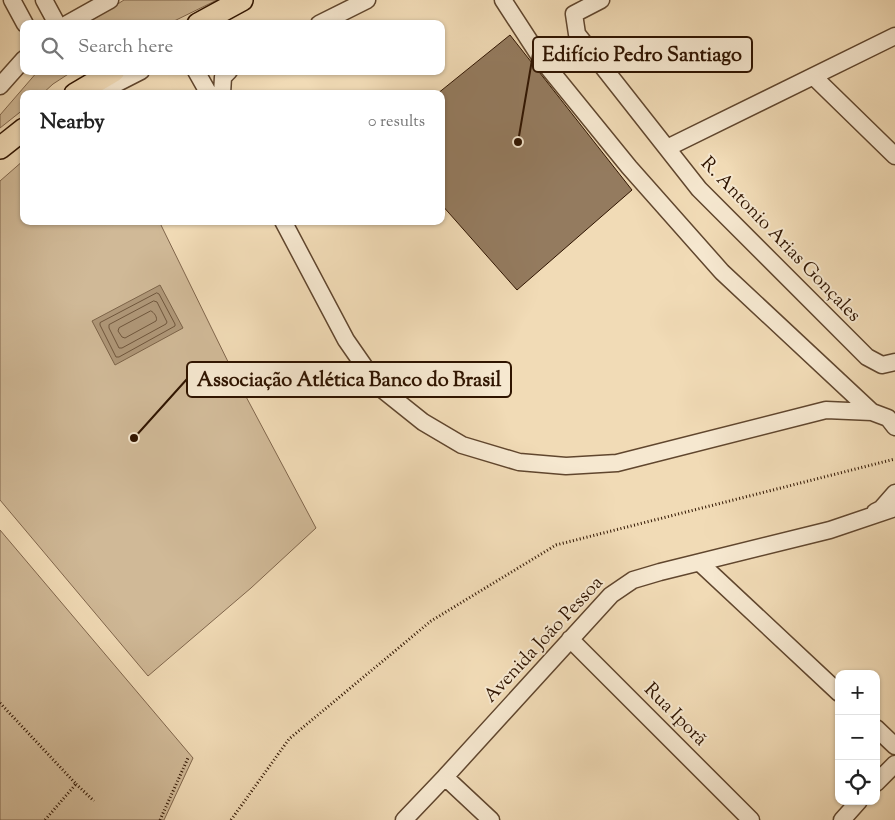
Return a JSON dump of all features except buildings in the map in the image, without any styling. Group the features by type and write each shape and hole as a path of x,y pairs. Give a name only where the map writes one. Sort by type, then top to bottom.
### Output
{"main road":[{"path":"205,20 242,0"},
{"path":"82,90 107,75"},
{"path":"0,148 20,132"}],"street":[{"path":"12,0 23,20"},
{"path":"44,0 55,20"},
{"path":"74,20 110,0"},
{"path":"327,20 367,0"},
{"path":"503,0 542,60 629,167 722,272 872,412 888,418 895,427"},
{"name":"R. Antonio Arias Gonçales","path":"601,0 574,14 578,34 666,148 699,189 867,357 888,363"},
{"path":"666,148 895,36"},
{"path":"0,86 20,64"},
{"path":"104,90 133,75"},
{"path":"198,75 207,90"},
{"path":"222,90 223,77 225,75"},
{"path":"814,77 895,156"},
{"path":"285,225 346,340 378,386 423,422 462,445 519,462 566,466 617,463 826,410 872,412 895,407"},
{"path":"868,517 881,509 895,493"},
{"name":"Avenida João Pessoa","path":"404,820 611,595 633,580 830,530 895,508"},
{"path":"700,563 835,689"},
{"name":"Rua Iporã","path":"570,639 751,820"},
{"path":"880,732 895,746"},
{"path":"880,780 895,764"},
{"path":"445,777 491,820"},
{"path":"842,820 855,805"}],"path":[{"path":"231,820 289,739 431,620 556,545 895,460"},
{"path":"0,703 94,801"},
{"path":"160,820 188,758"},
{"path":"45,820 76,784"}],"shaded area":[{"path":"124,0 217,0 176,20 92,20"},
{"path":"35,75 67,75 46,90 22,90"},
{"path":"20,92 20,112 0,128 0,115"},
{"path":"20,164 20,225 161,225 235,376 316,528 251,588 148,676 0,500 0,181"},
{"path":"0,530 193,758 164,820 0,820"}],"water":[{"path":"160,285 183,328 115,365 92,321"}],"place":[{"name":"Edifício Pedro Santiago","path":"518,142"},
{"name":"Associação Atlética Banco do Brasil","path":"134,438"}]}
